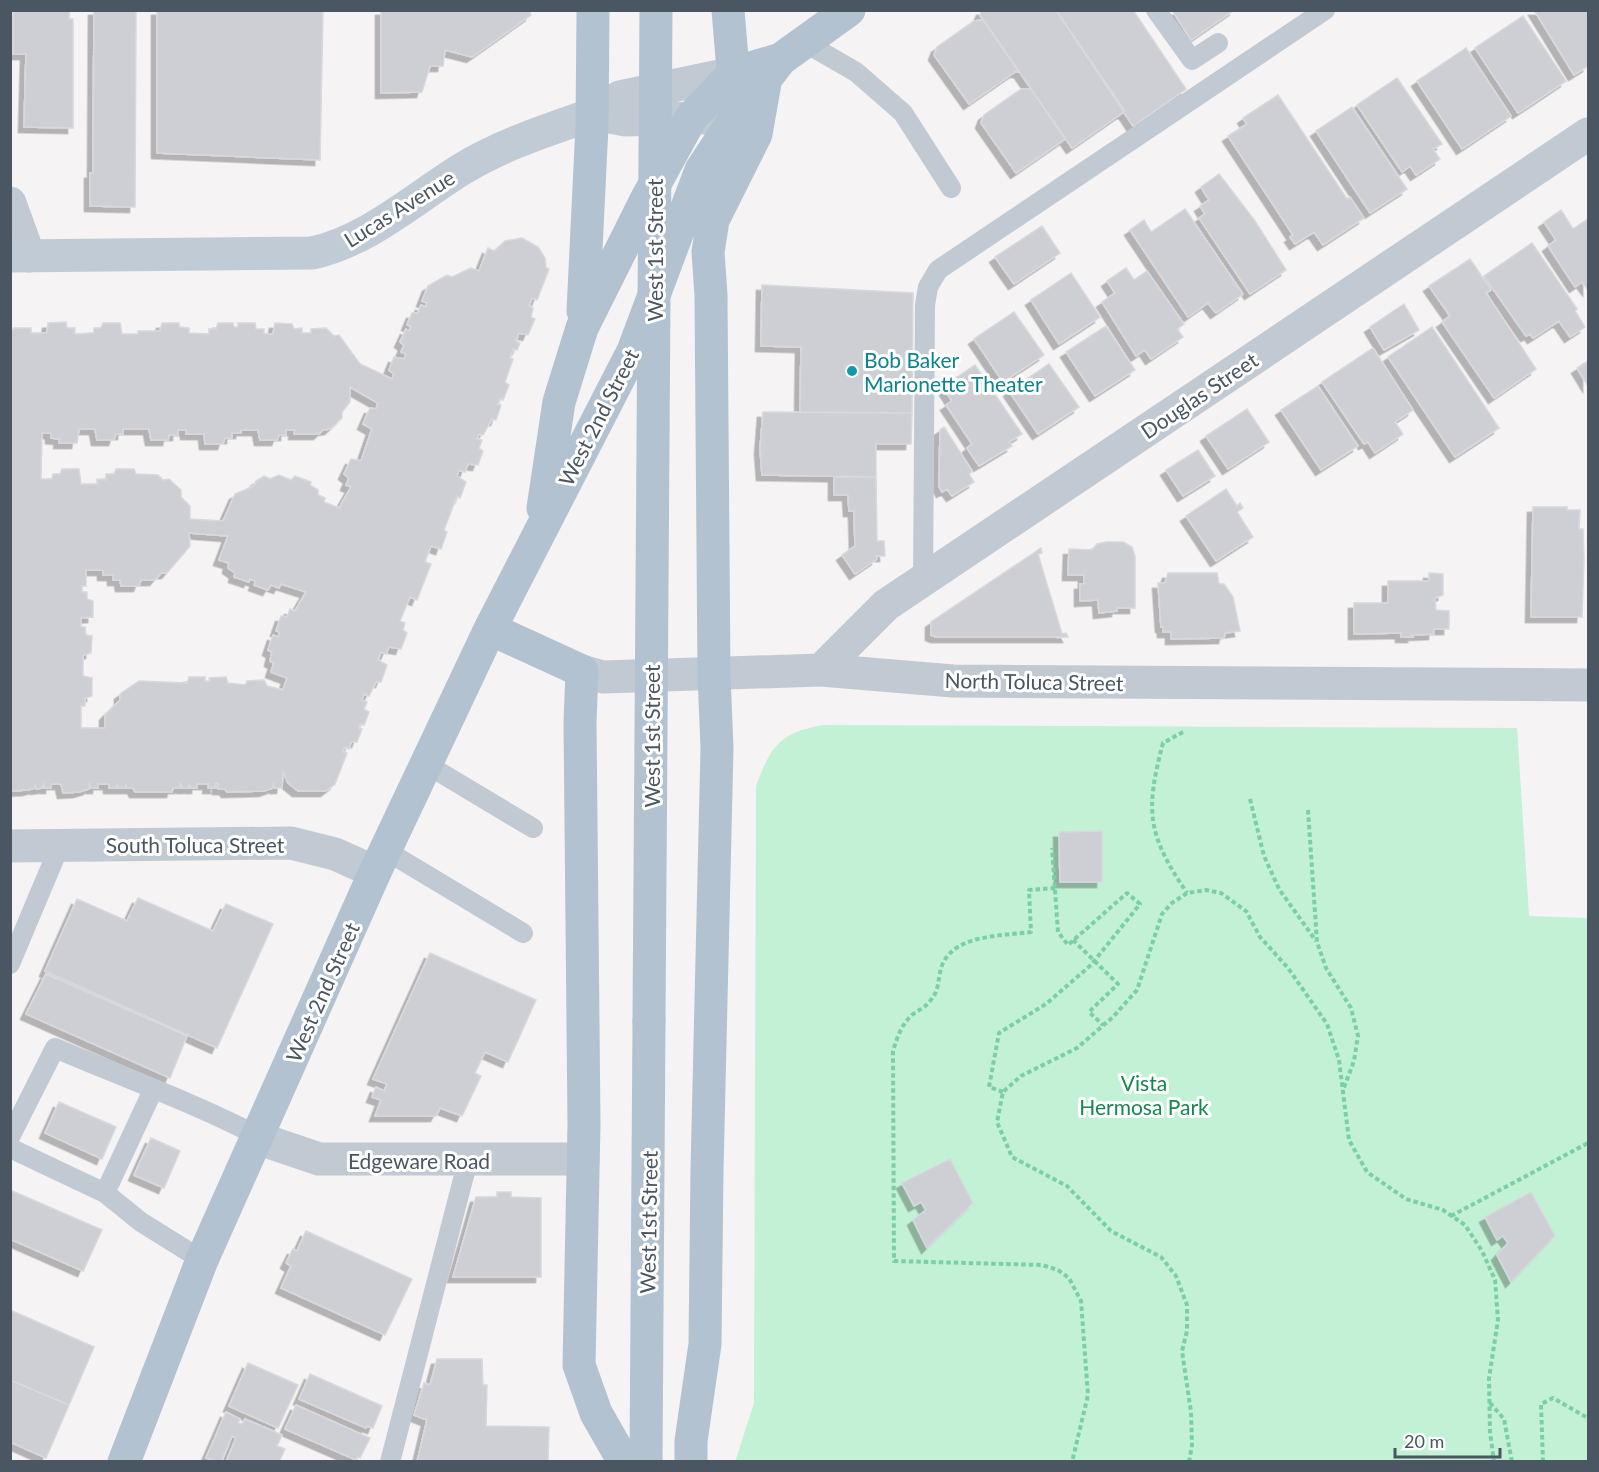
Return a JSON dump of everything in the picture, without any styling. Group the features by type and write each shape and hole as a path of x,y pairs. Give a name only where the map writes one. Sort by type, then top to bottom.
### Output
{"main road":[{"path":"582,328 593,114 593,10"},
{"name":"West 1st Street","path":"646,1461 656,10"},
{"path":"728,10 736,117"},
{"path":"734,73 783,60 849,10"},
{"path":"691,1461 691,1441 705,1344 706,1170 717,748 714,675 711,295 708,252 713,220 756,134 783,60"},
{"name":"West 2nd Street","path":"124,1461 202,1260 380,861 490,629 633,351 701,170 736,117 783,60"},
{"name":"West 2nd Street","path":"540,530 559,402 582,328 690,118 734,73"},
{"name":"North Toluca Street","path":"490,629 582,671"},
{"path":"582,671 580,722 583,1159 579,1365 596,1413 624,1461"}],"street":[{"name":"Lucas Avenue","path":"20,256 312,253 331,249 354,238 465,167 526,136 593,114 620,97 734,73"},
{"path":"593,114 626,120 736,117"},
{"name":"Douglas Street","path":"821,670 886,605 1588,134"},
{"path":"10,203 20,256"},
{"name":"North Toluca Street","path":"582,671 603,677 821,670 953,681 1588,685"},
{"name":"South Toluca Street","path":"10,846 291,843 334,854 380,861"},
{"name":"Edgeware Road","path":"258,1137 319,1159 583,1159"}],"lane":[{"path":"1156,10 1192,60 1218,43"},
{"path":"922,581 925,305 928,287 938,270 1325,10"},
{"path":"783,60 856,72 903,113 951,188"},
{"path":"426,764 533,828"},
{"path":"10,964 60,845"},
{"path":"380,861 523,933"},
{"path":"10,1137 55,1048 153,1090 195,1104 258,1137"},
{"path":"105,1193 153,1090"},
{"path":"10,1148 105,1193 141,1222 202,1260"},
{"path":"390,1461 468,1160"}],"path":[{"path":"1183,732 1163,743 1150,811 1157,839 1169,867 1187,893"},
{"path":"1250,799 1264,856 1279,889 1317,942"},
{"path":"1308,810 1317,942 1326,968 1351,1008 1358,1036 1354,1061 1342,1091"},
{"path":"1003,1092 989,1087 999,1033 1046,1004 1095,960 1140,904 1127,893 1068,945 1058,932 1052,848"},
{"path":"1055,888 1029,890 1031,933 965,943 950,953 942,965 938,990 922,1009 904,1023 898,1035 893,1052 894,1261 1042,1265 1058,1270 1069,1278 1081,1301 1088,1395 1072,1461"},
{"path":"1189,1461 1192,1445 1191,1412 1182,1351 1187,1331 1187,1305 1176,1276 1161,1257 1111,1231 1067,1186 1012,1156 997,1122 1003,1092 1021,1076 1077,1048 1137,990 1161,914 1187,893 1206,890 1221,893 1246,911 1260,937 1288,968 1327,1024 1339,1060 1349,1140 1367,1172 1406,1199 1443,1210 1465,1225 1482,1251 1495,1280 1498,1320 1489,1378 1494,1461"},
{"path":"1073,940 1118,984 1089,1012 1103,1025"},
{"path":"1451,1216 1588,1143"},
{"path":"1544,1461 1541,1404 1553,1398 1588,1418"},
{"path":"1489,1402 1504,1419 1512,1461"}],"green space":[{"name":"Vista Hermosa Park","path":"824,725 1517,728 1529,916 1588,918 1588,1461 735,1462 754,1403 756,786 767,761 779,743 797,732"}],"building":[{"path":"70,10 69,19 73,19 73,128 24,127 26,54 13,54 13,12"},
{"path":"94,10 136,10 135,207 90,206 90,173 93,173"},
{"path":"157,10 323,10 320,160 157,153"},
{"path":"381,10 529,10 531,15 472,57 445,50 443,66 430,66 422,92 381,93"},
{"path":"982,10 1056,10 1125,111 1072,148 980,15"},
{"path":"1056,10 1133,10 1186,89 1133,126"},
{"path":"1172,10 1234,10 1191,40"},
{"path":"1534,10 1588,10 1588,66 1574,75"},
{"path":"980,15 1019,72 1015,72 969,104 934,55 937,47 974,21 983,20"},
{"path":"1523,16 1566,81 1518,113 1475,48"},
{"path":"1466,48 1511,116 1462,149 1417,81"},
{"path":"1397,78 1442,144 1433,149 1440,159 1416,175 1410,166 1402,172 1357,105"},
{"path":"1021,89 1031,89 1065,139 1016,173 981,123 984,115"},
{"path":"1278,95 1347,199 1350,197 1364,218 1323,245 1314,232 1295,244 1290,237 1293,235 1228,136 1247,124 1243,118"},
{"path":"1352,107 1407,189 1370,213 1316,131"},
{"path":"1219,174 1255,221 1286,270 1250,294 1199,218 1205,214 1200,206 1209,200 1201,187"},
{"path":"1185,209 1243,294 1216,313 1208,303 1188,317 1130,230 1144,220 1151,232"},
{"path":"1561,210 1573,229 1588,219 1588,290 1582,282 1575,287 1548,246 1556,240 1544,222"},
{"path":"1042,226 1060,253 1014,284 995,257"},
{"path":"522,238 538,247 545,258 546,268 549,269 537,300 532,298 529,306 533,308 531,317 535,319 528,335 519,333 516,341 520,343 517,350 513,349 510,358 513,359 505,382 509,385 503,400 500,399 498,404 501,405 496,420 492,419 483,435 479,434 477,439 482,440 479,448 483,451 478,465 468,464 465,472 459,470 457,476 466,482 460,498 457,496 444,530 447,532 441,549 431,546 425,562 431,564 417,600 410,597 400,621 405,623 403,630 407,633 401,649 389,647 386,654 381,652 378,660 387,665 381,682 376,682 369,696 364,694 362,700 367,702 364,709 369,712 364,725 360,724 359,728 362,729 357,742 351,742 349,749 344,747 343,752 347,753 335,784 326,791 298,791 288,783 283,771 282,788 275,788 273,783 273,788 264,791 227,792 225,789 218,789 218,783 215,784 216,788 208,788 209,784 197,784 197,788 191,788 189,784 189,788 182,788 180,783 180,788 173,788 172,792 135,792 133,788 126,788 126,784 125,788 117,788 118,784 116,788 109,788 109,784 98,784 98,788 91,788 89,783 89,789 63,793 61,784 51,784 51,788 45,788 43,783 43,788 36,789 35,784 35,788 28,790 10,791 10,333 14,328 31,328 31,333 47,333 48,323 66,322 67,328 75,328 75,334 94,333 94,328 101,328 103,323 120,323 122,334 138,334 138,331 160,331 162,323 179,323 179,327 189,328 189,333 209,334 209,329 216,329 218,323 233,323 234,327 238,327 238,323 255,323 256,329 264,329 264,334 273,334 275,323 292,324 294,329 302,328 302,333 311,333 311,329 326,328 334,336 339,335 360,364 392,379 394,374 389,370 394,357 404,359 406,354 401,352 404,345 400,342 406,329 409,331 411,326 407,325 412,313 418,313 421,305 426,307 427,303 422,301 428,286 447,275 452,277 471,268 479,271 488,248 494,251 505,241","holes":["350,387 378,403 376,409 370,408 363,424 372,429 361,461 351,459 344,474 349,478 346,485 351,487 339,508 324,502 325,498 318,495 318,490 310,485 311,482 295,476 291,480 279,475 270,479 264,476 256,481 254,486 235,494 223,521 190,519 190,506 181,497 181,490 169,479 163,480 158,475 136,474 134,469 116,469 114,474 106,474 106,480 97,479 97,484 81,484 79,469 62,469 60,474 53,474 52,479 41,479 42,433 51,433 51,438 60,439 59,443 77,443 79,429 95,429 97,440 114,440 116,434 123,434 123,429 149,429 151,440 168,440 169,435 178,435 178,430 186,430 186,434 204,434 205,444 223,444 225,438 232,438 232,433 241,433 241,430 258,430 260,440 277,440 279,435 286,435 286,430 295,430 294,434 319,434 323,430 330,429 342,418 342,412 350,402","189,533 228,536 219,560 229,563 228,568 235,573 234,577 249,582 250,579 256,581 254,585 268,590 271,585 279,588 281,584 306,592 295,611 290,609 287,617 281,616 276,631 280,632 278,637 273,635 268,650 272,652 270,661 274,663 271,672 287,678 283,690 267,686 264,680 247,681 245,685 228,683 226,677 209,678 210,681 205,681 205,677 189,677 187,683 139,681 120,694 120,700 105,715 105,728 81,728 81,706 85,706 85,698 92,696 92,678 83,676 83,655 91,653 92,636 86,635 85,627 81,627 81,618 93,617 93,601 87,599 87,592 82,592 82,586 86,586 86,570 103,570 103,575 113,575 113,580 120,580 121,586 139,586 141,580 155,580 161,573 167,573 190,546"]},
{"path":"1532,243 1577,309 1575,311 1585,327 1570,337 1559,321 1533,338 1530,334 1526,336 1484,276"},
{"path":"1470,259 1491,290 1486,293 1536,369 1494,398 1442,322 1450,316 1429,286"},
{"path":"1126,268 1134,280 1147,271 1184,324 1177,329 1183,337 1151,359 1145,350 1136,356 1102,302 1115,293 1107,281"},
{"path":"1071,273 1100,317 1059,344 1031,300"},
{"path":"762,285 913,293 912,413 800,412 801,347 761,346"},
{"path":"1404,304 1419,330 1384,350 1370,327"},
{"path":"1014,312 1044,355 1003,382 974,339"},
{"path":"1106,326 1135,370 1095,396 1066,352"},
{"path":"1432,327 1499,428 1455,457 1388,357"},
{"path":"1373,348 1413,410 1395,422 1403,434 1375,453 1368,442 1364,444 1322,382"},
{"path":"1588,361 1588,386 1577,368"},
{"path":"1049,364 1079,407 1038,434 1009,391"},
{"path":"975,365 1022,434 1009,442 1012,446 979,466 967,448 972,444 946,405 952,401 945,390 952,385 950,382"},
{"path":"1318,386 1358,446 1321,470 1281,410"},
{"path":"1247,409 1269,442 1228,469 1206,436"},
{"path":"763,412 912,413 911,444 876,444 876,477 762,475 760,449"},
{"path":"944,427 972,471 969,474 974,482 952,496 947,489 942,492 939,486 940,430"},
{"path":"1198,450 1215,476 1183,496 1166,470"},
{"path":"834,477 876,477 877,541 884,541 885,556 876,556 877,559 855,574 842,555 855,546 854,511 849,511 848,495 834,495"},
{"path":"1226,489 1237,506 1240,503 1243,508 1237,512 1253,537 1216,561 1186,516"},
{"path":"1533,507 1567,507 1567,510 1580,510 1579,529 1583,529 1584,559 1582,617 1531,617"},
{"path":"1123,542 1132,547 1135,556 1135,608 1117,608 1117,611 1099,613 1098,600 1080,601 1080,584 1084,584 1084,575 1068,575 1069,549 1092,550 1097,544"},
{"path":"1041,548 1042,553 1038,554 1062,634 1066,633 1068,637 936,637 931,635 931,622"},
{"path":"1168,573 1217,573 1219,584 1224,584 1233,597 1240,631 1225,633 1224,638 1171,639 1171,632 1163,632 1163,627 1161,627 1158,583 1165,583"},
{"path":"1429,573 1443,574 1443,595 1435,598 1436,610 1449,611 1449,629 1434,629 1434,634 1412,635 1413,637 1401,637 1401,633 1354,634 1354,603 1388,603 1388,581 1429,581"},
{"path":"1102,831 1102,882 1060,882 1059,832"},
{"path":"138,898 213,931 226,904 273,924 217,1048 45,971 77,899 127,921"},
{"path":"430,953 536,1000 508,1062 485,1052 475,1073 481,1076 462,1116 440,1108 436,1116 375,1116 381,1100 372,1097 376,1087 384,1091 387,1084 373,1079"},
{"path":"46,974 187,1036 170,1078 26,1014"},
{"path":"59,1102 116,1127 102,1159 45,1133"},
{"path":"151,1138 180,1151 164,1188 134,1175"},
{"path":"950,1159 973,1203 927,1248 913,1220 926,1210 921,1202 914,1206 902,1183"},
{"path":"10,1190 102,1230 83,1271 10,1239"},
{"path":"497,1192 511,1192 511,1197 541,1198 541,1277 453,1277 476,1197 497,1197"},
{"path":"1531,1192 1555,1236 1511,1282 1497,1255 1508,1243 1503,1236 1497,1240 1485,1217"},
{"path":"306,1231 412,1279 385,1335 281,1288 291,1266 286,1263 293,1249 297,1251"},
{"path":"10,1310 94,1347 69,1405 10,1380"},
{"path":"437,1359 482,1359 483,1385 487,1385 486,1426 549,1427 548,1462 417,1462 427,1420 414,1415 424,1383 430,1385"},
{"path":"248,1363 298,1385 278,1428 229,1406"},
{"path":"310,1374 382,1406 373,1428 367,1426 366,1428 299,1399"},
{"path":"10,1380 69,1405 46,1458 10,1442"},
{"path":"296,1405 370,1438 360,1458 357,1456 356,1460 285,1429"},
{"path":"226,1412 240,1419 238,1423 242,1424 245,1419 282,1435 277,1446 285,1449 279,1462 226,1462 236,1438 232,1436 221,1462 206,1458"}],"place":[{"name":"Bob Baker Marionette Theater","path":"852,371"}]}
